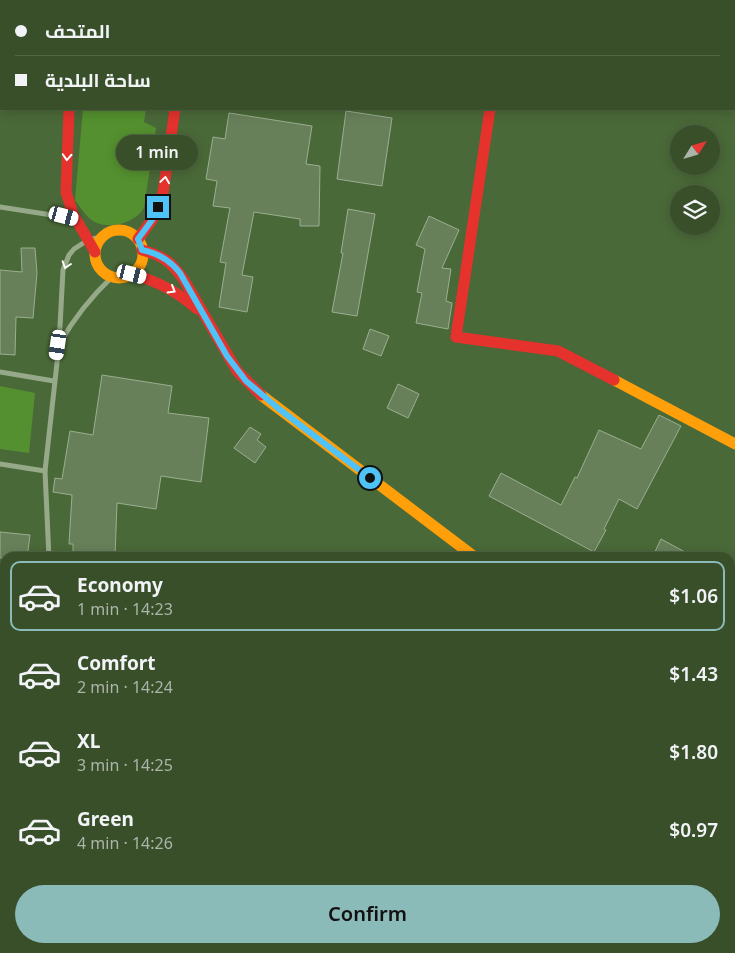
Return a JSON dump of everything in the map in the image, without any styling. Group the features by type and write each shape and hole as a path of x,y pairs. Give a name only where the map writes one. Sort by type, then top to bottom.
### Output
{"street":[{"path":"69,110 66,192 76,219 95,252"},
{"path":"138,239 152,220 163,193 175,110"},
{"path":"490,110 456,337 558,351 734,441"},
{"path":"0,207 76,219"},
{"path":"49,552 45,471 58,345 63,270 69,255 74,249 88,240 101,237 108,232 116,230 124,230 138,239 142,250 142,262 132,274 119,278 105,274 99,268 95,252 101,237"},
{"path":"142,250 160,256 174,266 184,280 227,356 237,371 257,392 468,552"},
{"path":"132,274 158,282 171,289 182,296 205,317"},
{"path":"58,345 78,315 112,277"},
{"path":"0,372 54,381"},
{"path":"0,464 45,471"}],"green space":[{"path":"83,110 146,110 144,122 156,128 144,208 135,217 124,223 104,225 91,219 75,200"},
{"path":"0,386 35,393 29,453 0,449"}],"building":[{"path":"346,111 392,118 382,186 337,179"},
{"path":"229,113 312,126 306,164 320,166 319,226 300,226 300,219 254,212 242,275 253,277 247,312 219,307 226,263 220,262 230,208 213,206 217,181 206,179 213,137 225,139"},
{"path":"348,209 375,214 357,316 332,312 343,253 341,253"},
{"path":"429,216 459,230 442,268 451,269 446,301 452,303 448,329 416,323 422,293 417,292 425,249 416,245"},
{"path":"21,248 35,248 37,273 33,318 16,317 15,355 0,354 0,270 22,272"},
{"path":"370,329 389,336 381,356 363,349"},
{"path":"102,375 172,386 168,413 209,418 201,482 161,476 156,509 117,503 115,552 73,552 73,544 69,544 72,495 53,492 55,478 62,479 70,431 93,435"},
{"path":"398,384 419,394 408,418 387,408"},
{"path":"659,415 681,426 637,509 619,499 594,552 489,496 501,473 561,505 575,477 577,478 599,430 641,449"},
{"path":"250,427 261,434 257,440 266,447 255,463 234,448"},
{"path":"0,532 30,535 28,552 0,552"},
{"path":"661,539 685,552 655,552"}],"traffic: slow":[{"path":"114,230 124,230 136,237 143,249 143,254 143,259 136,271 124,278 114,278 106,274 99,267 95,259 95,249 99,241 106,234 114,230"},
{"path":"614,380 735,444"},
{"path":"261,395 468,552"}],"traffic: jam":[{"path":"69,110 66,192 73,214 95,252"},
{"path":"138,239 152,220 163,193 175,110"},
{"path":"490,110 456,337 558,351 614,380"},
{"path":"142,250 162,257 171,264 184,280 237,371 261,395"},
{"path":"132,274 167,288 197,309"}],"route":[{"path":"158,207 152,220 138,239 142,250 152,252 168,260 180,273 227,356 237,371 257,392 370,478"}]}
